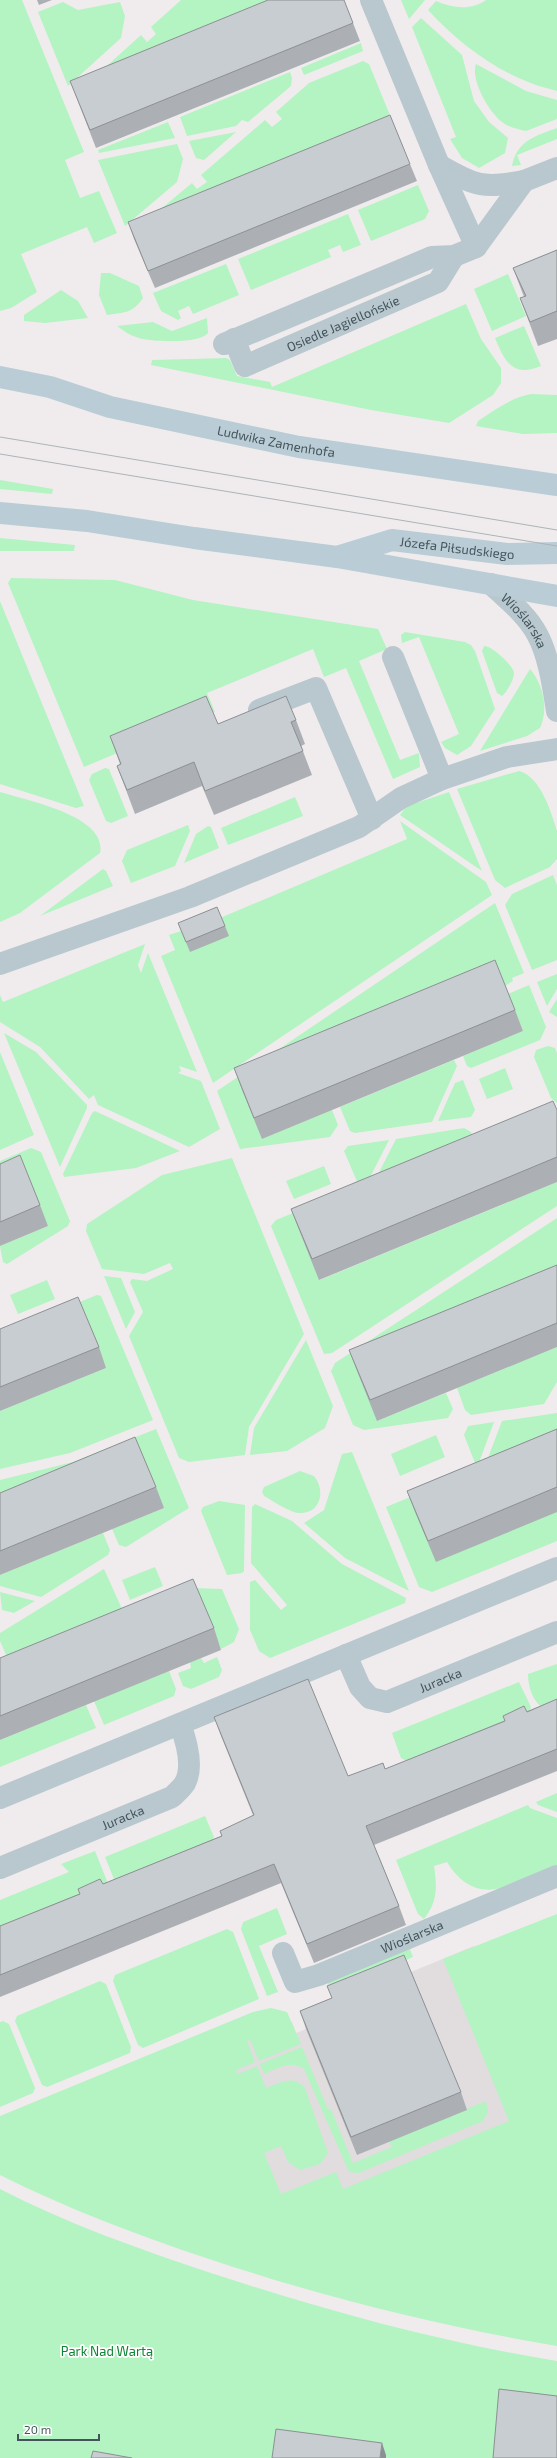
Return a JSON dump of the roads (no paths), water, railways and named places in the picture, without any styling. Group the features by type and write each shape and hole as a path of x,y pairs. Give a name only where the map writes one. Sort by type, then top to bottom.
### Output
{"main road":[{"name":"Ludwika Zamenhofa","path":"0,377 50,387 110,407 299,447 557,485"},
{"path":"0,513 87,520 194,538 337,557 557,596"},
{"name":"Józefa Piłsudskiego","path":"337,557 392,540 507,554 557,553"}],"street":[{"path":"371,0 438,165 476,247 524,180"},
{"path":"438,165 470,183 495,186 524,180 557,168"},
{"name":"Osiedle Jagiellońskie","path":"454,256 438,282 246,366 229,342 432,257 454,256 476,247"},
{"name":"Wioślarska","path":"492,584 525,618 537,633 544,650 557,711"},
{"path":"393,657 442,779"},
{"path":"246,715 316,688 372,819"},
{"path":"0,964 190,897 359,827 401,798 442,779 507,758 557,749"},
{"path":"0,1798 557,1568"},
{"name":"Juracka","path":"346,1655 360,1687 370,1698 387,1702 557,1632"},
{"name":"Juracka","path":"0,1868 172,1797 185,1783 188,1762 186,1741 180,1724"},
{"name":"Wioślarska","path":"283,1953 296,1982 319,1975 557,1876"}],"tram line":[{"path":"0,437 557,530"},
{"path":"0,454 557,546"}],"park label":[{"name":"Park Nad Wartą","path":"107,2351"}]}
